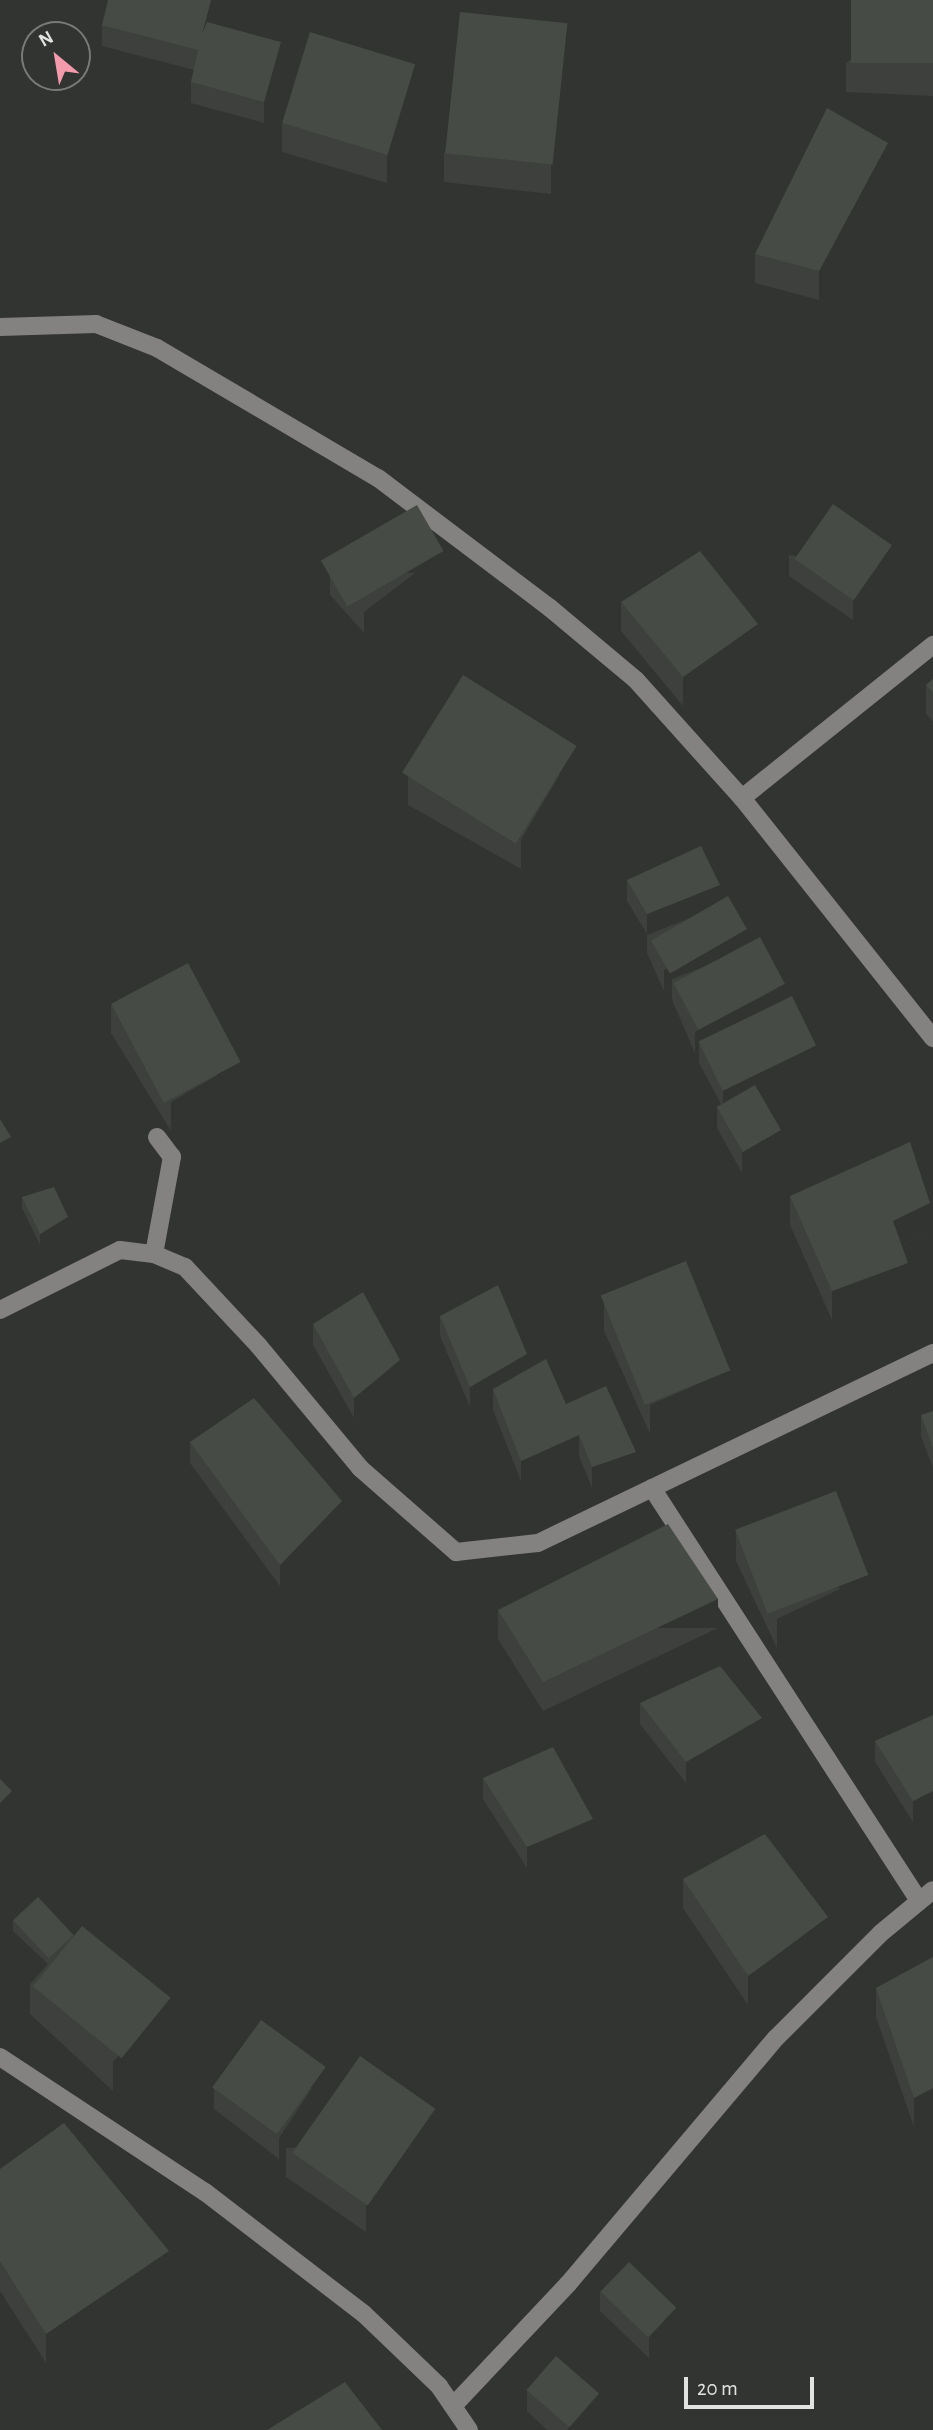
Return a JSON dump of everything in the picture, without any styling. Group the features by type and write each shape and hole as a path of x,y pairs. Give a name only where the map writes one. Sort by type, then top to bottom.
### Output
{"street":[{"path":"0,327 96,324 157,348 377,478 550,608 636,680 742,798 933,1038"},
{"path":"742,798 933,645"},
{"path":"154,1254 172,1157 157,1137"},
{"path":"0,1310 120,1250 154,1254 185,1267 258,1345 360,1468 422,1527 456,1552 538,1543 933,1353"},
{"path":"453,2406 568,2284 776,2038 926,1896 652,1488"},
{"path":"0,2057 205,2192 364,2314 439,2386 468,2430"}],"building":[{"path":"108,0 211,0 202,34 207,22 281,42 264,102 191,82 198,50 102,25"},
{"path":"851,0 933,0 933,63 851,63"},
{"path":"460,12 567,23 553,165 445,153"},
{"path":"310,32 415,64 387,155 282,123"},
{"path":"827,108 888,143 819,271 755,254"},
{"path":"833,504 892,545 854,600 795,559"},
{"path":"417,505 443,551 347,606 321,560"},
{"path":"700,551 758,624 683,677 621,602"},
{"path":"463,675 577,746 516,844 402,773"},
{"path":"933,679 933,693 926,685"},
{"path":"701,846 720,885 647,914 627,880"},
{"path":"728,896 747,929 670,973 651,940"},
{"path":"760,937 785,984 698,1030 673,983"},
{"path":"188,963 241,1062 164,1103 111,1004"},
{"path":"792,996 816,1045 723,1091 699,1042"},
{"path":"755,1085 781,1130 743,1152 717,1107"},
{"path":"0,1119 11,1137 0,1143"},
{"path":"910,1142 930,1203 893,1221 908,1263 832,1291 790,1196"},
{"path":"54,1187 68,1217 40,1234 22,1197"},
{"path":"686,1261 730,1370 645,1405 601,1295"},
{"path":"498,1285 527,1354 470,1387 440,1316"},
{"path":"363,1292 400,1360 354,1398 313,1324"},
{"path":"546,1359 566,1404 606,1386 636,1452 592,1467 579,1435 521,1461 493,1389"},
{"path":"254,1398 342,1501 280,1565 190,1442"},
{"path":"933,1411 933,1448 921,1415"},
{"path":"836,1491 868,1575 767,1614 735,1530"},
{"path":"668,1524 718,1599 543,1682 498,1610"},
{"path":"720,1666 762,1718 686,1762 640,1703"},
{"path":"933,1715 933,1791 913,1801 875,1741"},
{"path":"553,1747 593,1819 527,1847 483,1778"},
{"path":"0,1779 12,1791 0,1803"},
{"path":"765,1834 828,1917 748,1976 683,1879"},
{"path":"38,1897 73,1935 49,1958 13,1920"},
{"path":"82,1926 171,1998 122,2058 33,1987"},
{"path":"933,1957 933,2088 914,2098 876,1988"},
{"path":"261,2020 326,2067 277,2134 212,2087"},
{"path":"360,2056 435,2109 368,2205 292,2153"},
{"path":"64,2123 169,2251 46,2334 0,2261 0,2169"},
{"path":"629,2262 676,2308 648,2337 601,2291"},
{"path":"556,2356 599,2393 569,2427 526,2390"},
{"path":"345,2382 382,2430 267,2430"}]}
